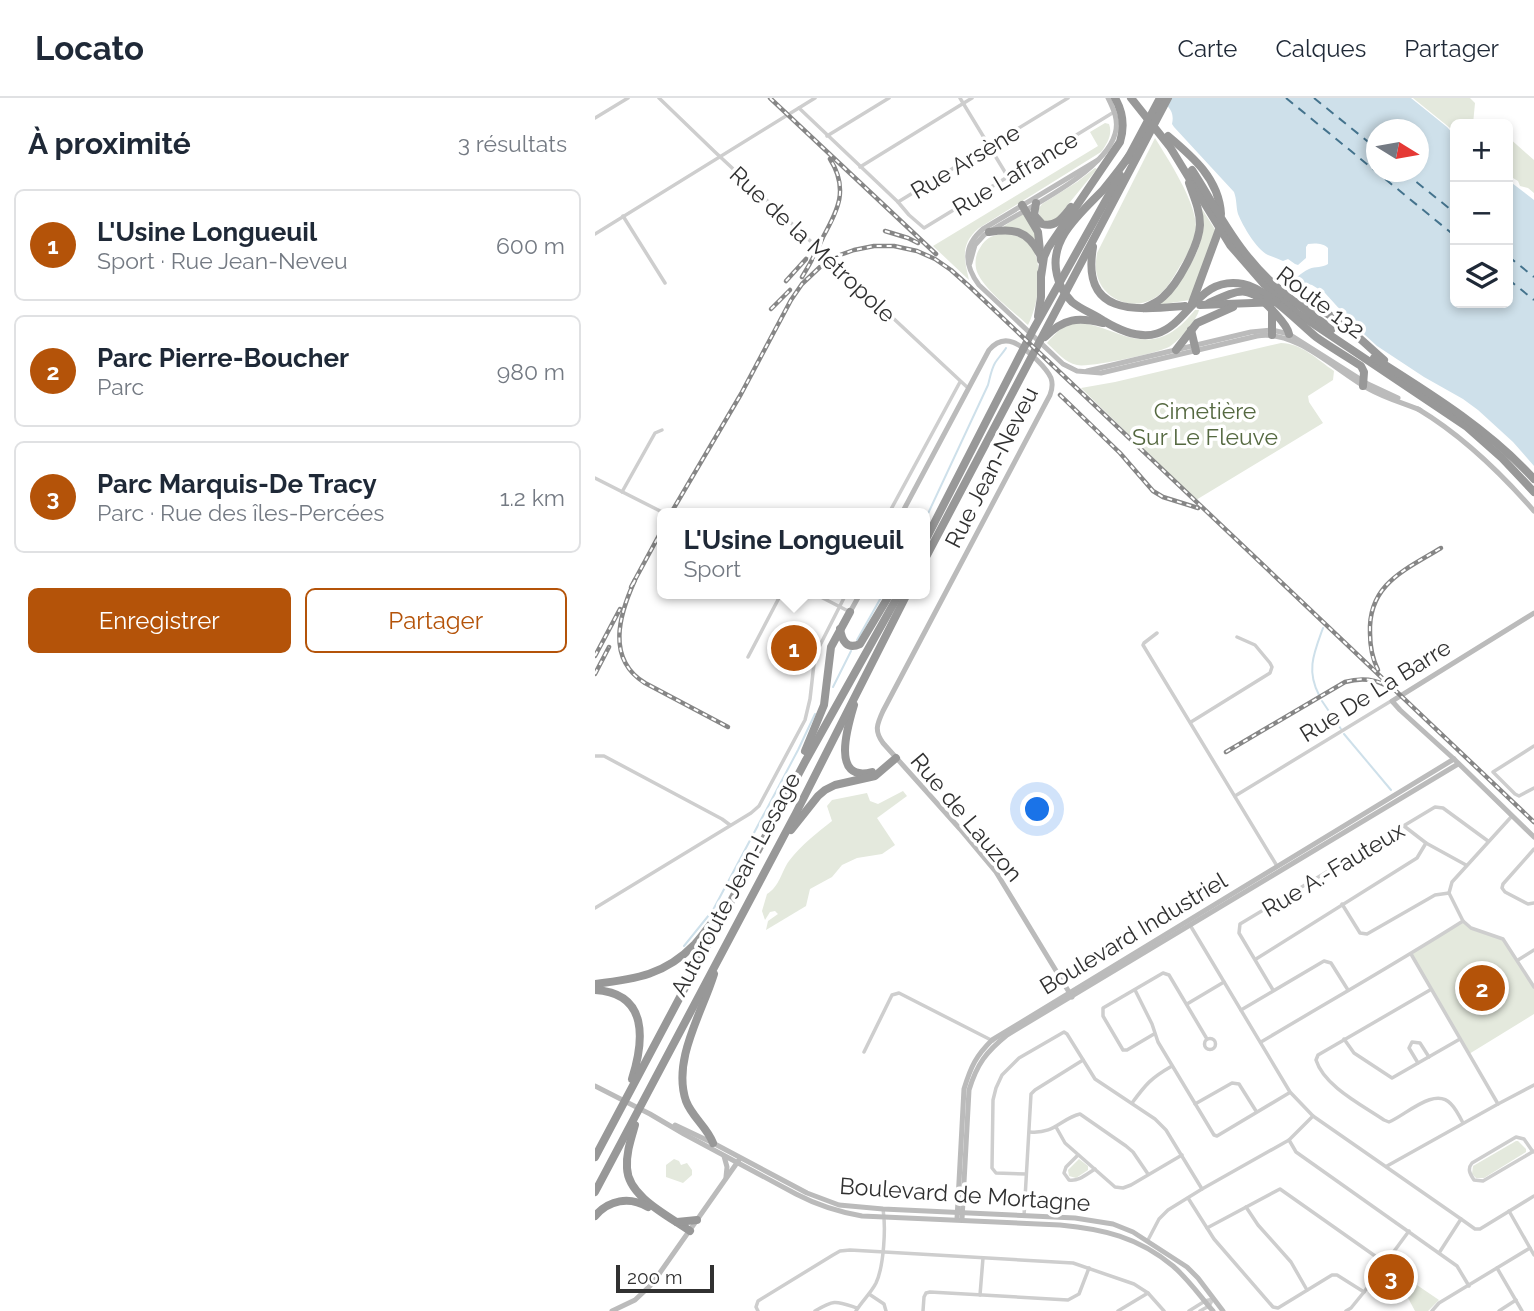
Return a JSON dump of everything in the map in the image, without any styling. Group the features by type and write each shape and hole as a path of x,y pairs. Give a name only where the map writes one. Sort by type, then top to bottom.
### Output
{"highway":[{"path":"1129,98 1187,177 1224,235"},
{"name":"Route 132","path":"1129,98 1173,151 1224,235 1252,272 1301,315 1452,416 1483,440 1534,492"},
{"path":"1137,98 1168,136 1206,173 1220,203 1221,225 1195,305"},
{"path":"930,550 1094,240 1160,98"},
{"path":"1113,326 1068,298 1058,279 1055,257 1065,232 1129,156 1168,98"},
{"path":"1041,277 1048,248 1122,136 1122,115 1110,99"},
{"name":"Route 132","path":"1168,136 1238,244 1269,281 1315,318 1476,425 1534,479"},
{"path":"930,531 1021,352 1129,156"},
{"path":"1144,308 1159,301 1167,293 1195,247 1199,215 1187,177"},
{"path":"1028,205 1042,225 1053,225 1092,184"},
{"path":"1028,205 1038,232 1041,256 1041,301 1033,330"},
{"path":"989,232 1007,229 1023,234 1041,256"},
{"path":"1094,240 1090,262 1094,282 1101,293 1119,306 1132,309 1305,303 1332,316 1400,374"},
{"path":"1041,341 1055,328 1075,320 1088,320 1135,334 1158,333 1175,324 1206,292 1218,286 1244,284 1260,290 1318,338 1361,366 1362,380"},
{"path":"1195,305 1245,291 1258,295 1288,328 1289,334"},
{"path":"1176,350 1194,325 1243,304"},
{"path":"1272,310 1272,332"},
{"path":"1297,321 1406,386"},
{"path":"1191,330 1195,348"},
{"path":"840,629 845,644 859,645 887,599"},
{"name":"Autoroute Jean-Lesage","path":"595,1157 788,793 896,599"},
{"name":"Autoroute Jean-Lesage","path":"595,1192 780,843 904,599"},
{"path":"788,793 823,707 828,687 830,651 850,612"},
{"path":"861,683 846,739 847,762 854,770 866,774 895,757"},
{"path":"780,843 823,791 835,785 873,777 895,757"},
{"path":"595,984 637,978 669,966 695,944 732,899"},
{"path":"713,1143 689,1108 682,1076 685,1053 719,957"},
{"path":"595,990 609,992 625,1001 640,1024 639,1055 628,1095"},
{"path":"640,1107 628,1152 629,1180 639,1194 689,1233"},
{"path":"595,1216 610,1204 621,1200 634,1201 689,1233"},
{"path":"677,1222 698,1220"}],"street":[{"path":"595,118 628,98"},
{"name":"Rue de la Métropole","path":"659,98 968,388"},
{"path":"595,234 815,98"},
{"path":"871,98 876,106"},
{"path":"827,136 889,98"},
{"path":"960,98 1008,177"},
{"path":"860,167 972,98"},
{"name":"Rue Arsène","path":"898,202 1067,98"},
{"path":"1110,99 1116,122 1115,132 1112,142 1098,160 1083,174 986,226 976,235 968,251 973,276 979,285 1065,366 1084,372 1104,372 1251,332 1272,332 1289,334 1362,380"},
{"path":"799,108 898,202"},
{"name":"Rue Lafrance","path":"898,202 924,228 1114,112"},
{"path":"1105,118 1116,122"},
{"path":"970,266 975,245 980,239 1098,160"},
{"path":"623,216 666,283"},
{"path":"1272,332 1296,342 1420,410 1476,452 1534,512"},
{"name":"Rue Jean-Neveu","path":"877,732 881,716 1048,400 1052,384 1047,370 1016,343 1005,341 990,348 905,508"},
{"path":"1084,372 1195,348"},
{"path":"892,508 960,382"},
{"path":"622,492 655,433 662,430"},
{"path":"595,478 657,510"},
{"path":"748,657 778,599"},
{"path":"825,599 850,612 857,599"},
{"path":"595,908 760,805 803,725 810,699 815,655 844,599"},
{"name":"Rue De La Barre","path":"1235,796 1534,613"},
{"path":"1157,633 1143,645 1279,869"},
{"path":"1191,722 1270,673 1270,663 1255,645 1237,637"},
{"path":"1392,701 1534,837"},
{"name":"Rue de Lauzon","path":"877,732 895,757 996,872 1071,995"},
{"path":"1534,746 1493,770 1495,775 1519,796 1534,788"},
{"path":"595,755 604,756 730,825"},
{"name":"Boulevard Industriel","path":"960,1216 966,1095 974,1072 994,1042 1456,761"},
{"name":"Rue A.-Fauteux","path":"1273,990 1239,933 1240,924 1435,807 1439,806 1488,841"},
{"path":"1512,816 1452,882 1449,893 1463,921 1471,928 1503,939 1534,987"},
{"path":"1404,826 1426,843 1466,865"},
{"path":"1256,959 1417,858 1426,843"},
{"path":"1534,849 1502,888 1528,904 1534,903"},
{"path":"1342,904 1360,933 1367,934 1434,895 1449,893"},
{"path":"1260,1043 1463,921"},
{"path":"1189,923 1290,1092 1314,1116 1475,1230 1534,1196"},
{"path":"1518,960 1534,950"},
{"path":"1411,954 1497,1104"},
{"path":"1241,1010 1324,961 1331,962 1348,989"},
{"path":"1154,1033 1123,1050 1103,1016 1103,1008 1163,973 1169,975 1207,1039"},
{"path":"1187,1005 1224,982"},
{"path":"1135,990 1158,1042 1214,1135 1217,1136 1290,1092"},
{"path":"1430,990 1344,1039 1318,1055 1316,1060 1325,1077 1384,1120 1389,1122 1428,1100 1440,1098 1450,1103 1463,1123"},
{"path":"864,1052 892,995 899,993 994,1042"},
{"path":"1026,1174 996,1173 992,1168 993,1100 1002,1075 1019,1058 1061,1032 1067,1034 1095,1079 1167,1130 1202,1189"},
{"path":"1344,1039 1354,1053 1392,1078 1460,1039"},
{"path":"1418,1063 1409,1048 1412,1042 1420,1043 1429,1057"},
{"path":"1023,1223 1031,1094 1083,1060"},
{"path":"1132,1103 1153,1077 1172,1066"},
{"path":"1195,1104 1232,1083 1239,1084 1257,1112"},
{"name":"Boulevard de Mortagne","path":"595,1084 725,1156 739,1160 818,1198 842,1205 949,1212 960,1216 1023,1223 1091,1227 1146,1243 1187,1267 1223,1311"},
{"path":"1387,1166 1534,1085"},
{"name":"Boulevard de Mortagne","path":"650,1114 713,1143 796,1195 816,1204 853,1214 1024,1216 1097,1221 1133,1232 1172,1266 1209,1306"},
{"path":"1030,1132 1040,1133 1056,1127 1075,1114 1080,1114 1133,1152 1148,1174"},
{"path":"1146,1243 1159,1219 1168,1210 1289,1140 1314,1116"},
{"path":"1056,1127 1065,1143 1115,1187 1123,1188 1182,1155"},
{"path":"1516,1137 1524,1139 1534,1152 1483,1181 1474,1180 1470,1174 1472,1163 1516,1137"},
{"path":"1289,1140 1296,1152 1457,1266 1469,1286"},
{"path":"1078,1155 1066,1167 1064,1173 1069,1180 1078,1179 1095,1169"},
{"path":"725,1156 726,1179"},
{"path":"612,1311 632,1302 659,1275 739,1160"},
{"path":"1207,1228 1280,1189 1385,1263"},
{"name":"Boulevard Industriel","path":"960,1216 958,1201 961,1192"},
{"path":"1188,1198 1214,1239 1273,1307 1278,1308 1332,1275 1364,1292"},
{"path":"949,1212 958,1201"},
{"path":"1246,1207 1258,1226 1291,1262 1307,1290"},
{"path":"815,1311 836,1301 857,1309 877,1282 883,1252 883,1209"},
{"path":"1509,1211 1534,1255"},
{"path":"1439,1252 1461,1219"},
{"path":"1346,1311 1364,1292 1409,1231"},
{"path":"1432,1311 1439,1303 1530,1248"},
{"path":"758,1311 758,1301 840,1251 851,1250 1073,1263 1134,1284 1148,1293 1164,1311"},
{"path":"981,1295 983,1258"},
{"path":"923,1311 924,1297 929,1292 1067,1300 1079,1294 1089,1268"},
{"path":"1497,1268 1522,1311"},
{"path":"1118,1311 1148,1293"},
{"path":"869,1294 884,1304 886,1311"},
{"path":"1200,1311 1209,1306 1213,1299"},
{"path":"1499,1311 1516,1300"},
{"path":"1189,1311 1209,1306"}],"green space":[{"path":"1413,98 1470,98 1475,103 1473,119 1450,119 1450,128"},
{"path":"1105,123 1109,124 1110,135 1101,152 973,234 965,252 969,280 933,246 1098,146 1090,132"},
{"path":"1155,138 1186,193 1195,216 1196,232 1189,252 1162,293 1145,302 1127,303 1105,291 1100,283 1096,269 1097,253"},
{"path":"1513,141 1534,160 1534,193 1520,186 1513,178"},
{"path":"1097,169 1057,218 1050,222 1043,221 1039,214 1042,204"},
{"path":"1202,209 1216,231 1190,300 1158,305 1178,283 1195,256 1202,235"},
{"path":"1023,213 1035,229 1038,244 1003,227"},
{"path":"1007,233 1024,239 1036,256 1038,293 1028,325 987,287 976,268 977,254 982,244 995,235"},
{"path":"1195,310 1199,310 1195,319 1173,344 1162,350 1138,356 1077,365 1065,359 1047,343 1062,328 1075,324 1088,324 1145,340 1160,337 1179,327"},
{"name":"Cimetière Sur Le Fleuve","path":"1281,343 1302,349 1334,371 1333,380 1308,396 1323,423 1196,500 1081,388 1115,382"},
{"path":"903,791 907,796 877,818 895,845 882,854 857,858 842,865 832,877 810,889 806,906 766,930 768,921 778,914 775,911 770,912 765,920 762,911 767,894 775,887 794,855 832,821 827,806 832,800 867,793 870,801 878,804"},
{"path":"1463,921 1471,928 1503,939 1534,987 1534,1014 1469,1054 1410,954"},
{"path":"1516,1141 1526,1152 1484,1178 1476,1178 1472,1174 1473,1166"},
{"path":"674,1159 681,1165 687,1163 692,1170 692,1175 683,1183 666,1177 666,1165"},
{"path":"1079,1159 1088,1166 1088,1170 1076,1178 1069,1176 1068,1170"},
{"path":"1386,1264 1439,1300 1428,1311 1415,1311 1407,1296 1390,1304 1368,1290"}],"water":[{"path":"1157,98 1411,98 1450,130 1450,308 1513,308 1513,184 1534,200 1534,466 1513,442 1478,410 1377,346 1325,293 1312,285 1296,281 1297,277 1307,270 1328,264 1326,246 1308,244 1306,258 1298,265 1288,259 1283,261 1268,255 1259,248 1238,214 1234,192 1174,127 1167,106"}],"pier":[{"path":"1317,292 1324,295 1369,341 1433,386 1385,356 1351,326"}],"waterway":[{"path":"930,509 988,385 994,366 1006,348"},
{"path":"857,640 880,599"},
{"path":"1319,695 1312,669 1323,628"},
{"path":"833,687 851,651"},
{"path":"1322,701 1341,729"},
{"path":"684,946 713,910 815,714"},
{"path":"1344,734 1391,790"}],"ferry route":[{"path":"1286,98 1450,232"},
{"path":"1314,98 1366,140"},
{"path":"1416,182 1450,209"},
{"path":"1513,260 1534,277"},
{"path":"1513,283 1534,300"}],"railway":[{"path":"770,98 936,254"},
{"path":"802,277 837,208 839,180 830,159"},
{"path":"885,231 918,243"},
{"path":"674,508 802,284 820,267 837,256 854,250 894,246 917,251 935,259 969,286 1534,822"},
{"path":"786,281 806,259"},
{"path":"771,309 790,290"},
{"path":"1060,395 1120,453 1153,491 1198,508"},
{"path":"631,587 657,539"},
{"path":"1378,670 1370,638 1375,602 1391,580 1441,548"},
{"path":"635,580 624,607 619,636 625,662 645,683 728,727"},
{"path":"595,656 620,609"},
{"path":"595,674 609,647"},
{"path":"1226,752 1345,682 1365,679 1385,685"}],"place":[{"name":"L'Usine Longueuil","path":"794,648"},
{"name":"Parc Pierre-Boucher","path":"1482,988"},
{"name":"Parc Marquis-De Tracy","path":"1391,1277"}]}
